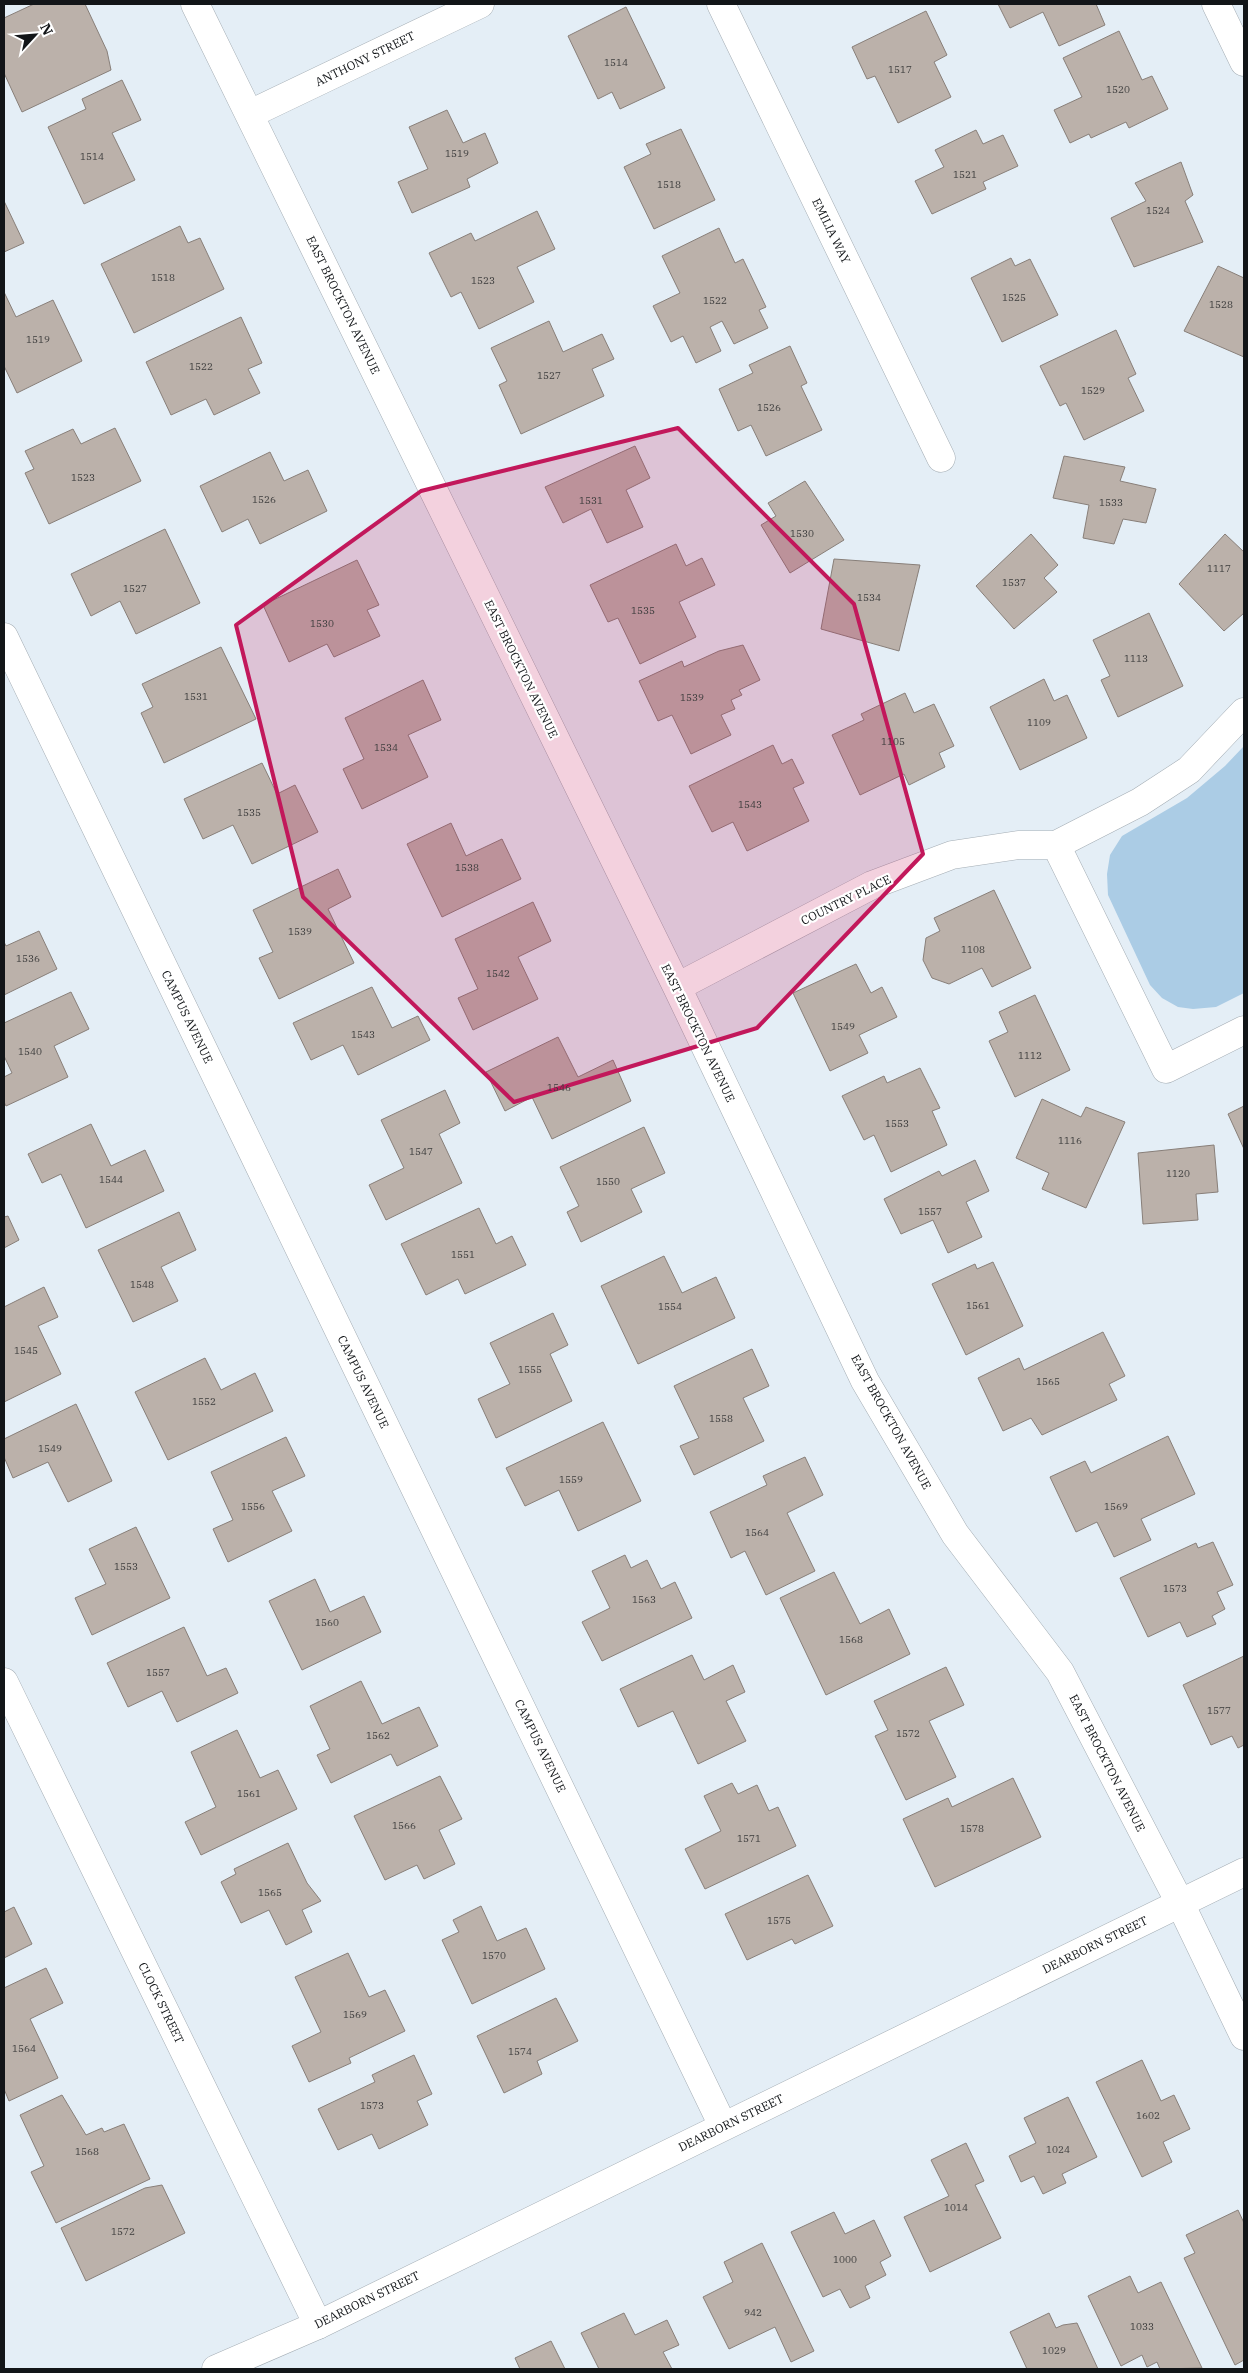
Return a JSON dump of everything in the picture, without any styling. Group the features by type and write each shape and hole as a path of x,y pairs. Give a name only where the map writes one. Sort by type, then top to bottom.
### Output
{"street":[{"name":"EAST BROCKTON AVENUE","path":"195,4 676,987 865,1381 955,1534 1060,1672 1180,1903 1244,2036"},
{"name":"ANTHONY STREET","path":"250,114 480,4"},
{"name":"EMILIA WAY","path":"721,4 941,458"},
{"path":"1216,4 1244,62"},
{"name":"CAMPUS AVENUE","path":"4,637 724,2126"},
{"name":"COUNTRY PLACE","path":"676,987 872,885 952,855 1018,845 1056,845 1140,802 1189,770 1244,712"},
{"path":"1056,845 1166,1069 1244,1030"},
{"name":"CLOCK STREET","path":"4,1682 318,2325"},
{"name":"DEARBORN STREET","path":"216,2369 318,2325 1244,1872"}],"highlighted area":[{"path":"678,428 854,604 923,854 757,1028 514,1102 303,897 236,625 421,491"}],"shaded area":[{"path":"1244,746 1244,993 1216,1007 1193,1009 1178,1007 1162,998 1150,985 1108,895 1107,874 1110,855 1122,836 1187,798 1225,766"}],"building":[{"path":"34,4 85,4 107,51 111,70 22,112 4,73 4,18"},
{"path":"998,4 1096,4 1105,25 1059,46 1043,12 1010,28"},
{"path":"626,7 665,88 620,109 612,92 598,99 568,36"},
{"path":"926,11 947,55 934,62 951,97 898,123 875,76 867,79 852,47"},
{"path":"1119,31 1142,80 1152,76 1168,109 1129,128 1126,122 1091,138 1089,134 1070,143 1054,110 1082,97 1063,58"},
{"path":"122,80 141,120 112,133 135,180 84,204 48,127 86,109 82,99"},
{"path":"447,110 463,143 485,133 498,163 467,179 470,187 412,213 398,182 428,169 409,127"},
{"path":"681,129 715,200 654,229 624,167 651,154 646,144"},
{"path":"976,130 983,144 1003,135 1018,166 983,182 986,189 932,214 915,181 944,167 935,150"},
{"path":"1181,162 1193,195 1185,201 1203,242 1134,267 1111,218 1146,201 1135,183"},
{"path":"4,201 24,243 4,252"},
{"path":"537,211 555,249 517,267 534,302 479,329 461,292 451,297 429,253 471,233 475,241"},
{"path":"180,226 188,243 200,238 224,289 134,333 101,264"},
{"path":"719,228 735,263 743,259 766,307 759,310 768,328 734,344 722,321 710,327 721,351 696,363 683,336 671,342 653,306 680,293 662,256"},
{"path":"1011,258 1015,266 1030,259 1058,315 1002,342 971,278"},
{"path":"1218,266 1244,278 1244,357 1184,331"},
{"path":"4,292 16,317 53,300 82,361 17,393 4,366"},
{"path":"241,317 262,363 248,369 260,393 214,415 206,399 171,415 146,362"},
{"path":"549,321 563,352 602,334 614,359 592,369 604,396 521,434 499,385 507,381 491,348"},
{"path":"1116,330 1136,374 1128,378 1144,411 1084,440 1066,403 1060,406 1040,366"},
{"path":"790,346 807,383 801,386 822,430 766,456 751,425 738,431 719,389 753,373 749,365"},
{"path":"115,428 141,481 49,524 25,473 34,469 25,451 73,429 81,444"},
{"path":"635,446 650,478 626,490 643,527 607,543 591,509 563,523 545,487"},
{"path":"270,452 284,481 308,470 327,511 260,544 248,519 222,532 200,486"},
{"path":"1064,456 1125,467 1120,481 1156,489 1146,523 1123,519 1114,544 1083,538 1089,505 1053,498"},
{"path":"805,481 844,540 790,573 761,525 776,516 768,503"},
{"path":"165,529 200,603 136,634 120,601 91,616 71,574"},
{"path":"1031,534 1058,565 1044,578 1057,592 1014,629 976,586"},
{"path":"1225,534 1244,552 1244,613 1224,631 1179,584"},
{"path":"676,544 686,566 702,558 715,585 679,602 696,637 640,664 618,618 608,622 590,585"},
{"path":"834,559 920,565 899,651 821,629"},
{"path":"357,560 379,605 367,610 380,636 334,657 327,644 289,662 263,605"},
{"path":"1149,613 1183,686 1118,717 1101,680 1110,676 1093,640"},
{"path":"743,645 760,680 739,690 742,695 731,700 735,709 721,715 731,735 691,754 672,715 658,721 639,681 682,661 684,667 719,651"},
{"path":"221,647 256,719 164,763 141,713 153,707 142,684"},
{"path":"1044,679 1054,701 1067,695 1087,738 1020,770 990,707"},
{"path":"423,680 441,720 408,735 428,777 362,809 343,769 364,759 345,718"},
{"path":"905,693 914,713 934,704 954,746 939,753 945,767 909,785 904,774 860,795 832,735 864,720 861,714"},
{"path":"773,745 782,764 792,759 804,783 793,788 809,821 747,851 733,822 712,832 689,786"},
{"path":"262,763 277,794 295,785 318,832 252,864 233,825 203,839 184,799"},
{"path":"451,823 466,856 502,839 521,879 442,917 407,844"},
{"path":"338,869 351,897 328,909 354,963 279,999 259,958 273,952 253,910"},
{"path":"994,890 1031,968 992,987 982,968 949,984 932,978 923,960 926,938 940,931 934,918"},
{"path":"533,902 551,941 518,957 538,999 473,1030 458,998 478,989 455,939"},
{"path":"39,931 57,969 4,995 4,942 6,946"},
{"path":"856,964 871,993 882,987 897,1017 859,1035 868,1053 830,1071 793,993"},
{"path":"372,987 392,1028 418,1016 430,1040 358,1075 343,1045 311,1060 293,1023"},
{"path":"71,992 89,1029 54,1046 68,1077 6,1106 4,1102 4,1077 12,1073 4,1056 4,1023"},
{"path":"1035,995 1070,1070 1015,1097 989,1041 1008,1032 999,1012"},
{"path":"558,1037 578,1077 613,1060 631,1101 552,1139 532,1097 505,1111 486,1072"},
{"path":"920,1068 940,1108 932,1111 947,1145 891,1172 874,1135 864,1140 842,1096 884,1076 887,1083"},
{"path":"445,1090 460,1123 439,1134 462,1183 386,1220 369,1185 404,1168 381,1120"},
{"path":"1042,1099 1081,1117 1086,1107 1125,1122 1086,1208 1042,1189 1049,1173 1016,1158"},
{"path":"1244,1106 1244,1149 1228,1114"},
{"path":"91,1124 111,1166 145,1150 164,1191 86,1228 61,1174 42,1183 28,1154"},
{"path":"644,1127 665,1173 631,1189 642,1212 581,1242 567,1212 579,1206 560,1167"},
{"path":"1214,1145 1218,1192 1196,1194 1198,1220 1143,1224 1138,1153"},
{"path":"975,1160 989,1191 966,1202 982,1237 948,1253 933,1220 901,1234 884,1199 939,1171 942,1176"},
{"path":"479,1208 496,1244 512,1236 526,1265 465,1294 458,1279 426,1295 401,1244"},
{"path":"179,1212 196,1250 161,1267 178,1301 133,1322 98,1250"},
{"path":"8,1216 19,1240 4,1248 4,1217"},
{"path":"664,1256 682,1293 716,1277 735,1318 638,1364 601,1286"},
{"path":"993,1262 1023,1326 966,1355 932,1284 975,1264 977,1269"},
{"path":"44,1287 58,1317 38,1326 61,1374 4,1402 4,1307"},
{"path":"553,1313 568,1345 550,1354 572,1401 496,1438 478,1399 510,1384 490,1343"},
{"path":"1103,1332 1125,1376 1109,1384 1117,1400 1042,1435 1031,1418 1003,1431 978,1378 1019,1358 1024,1370"},
{"path":"752,1349 769,1386 743,1398 764,1441 694,1475 680,1446 699,1438 674,1386"},
{"path":"205,1358 221,1390 255,1373 273,1411 168,1460 135,1392"},
{"path":"76,1404 112,1481 68,1502 48,1462 13,1478 4,1457 4,1439"},
{"path":"603,1422 641,1501 578,1531 559,1490 525,1506 506,1468"},
{"path":"1168,1436 1195,1494 1141,1519 1151,1540 1114,1557 1097,1522 1076,1532 1050,1477 1085,1461 1091,1473"},
{"path":"286,1437 305,1476 272,1491 292,1531 228,1562 213,1529 233,1520 211,1472"},
{"path":"805,1457 823,1495 787,1513 815,1571 766,1595 745,1551 731,1558 710,1512 767,1485 763,1476"},
{"path":"136,1527 170,1598 92,1635 75,1598 106,1584 89,1549"},
{"path":"1213,1542 1233,1585 1217,1592 1225,1609 1212,1616 1216,1624 1187,1637 1180,1622 1148,1637 1120,1578 1196,1543 1198,1548"},
{"path":"625,1555 631,1568 647,1560 661,1589 675,1582 692,1618 602,1661 582,1622 610,1608 592,1571"},
{"path":"834,1572 860,1624 889,1609 910,1654 826,1695 780,1598"},
{"path":"315,1579 330,1612 364,1596 381,1632 302,1670 269,1601"},
{"path":"184,1627 207,1676 226,1668 238,1693 177,1722 162,1691 128,1707 107,1663"},
{"path":"692,1655 704,1680 733,1665 745,1692 726,1701 746,1741 698,1764 673,1711 638,1727 620,1689"},
{"path":"1244,1656 1244,1745 1238,1748 1232,1736 1211,1745 1183,1685"},
{"path":"946,1667 964,1705 929,1721 956,1777 906,1800 875,1736 888,1730 874,1701"},
{"path":"361,1681 382,1724 419,1707 438,1746 397,1766 391,1754 331,1783 317,1755 330,1749 310,1706"},
{"path":"237,1730 260,1778 278,1770 297,1809 201,1855 185,1822 216,1807 191,1752"},
{"path":"440,1776 462,1819 439,1830 455,1864 424,1879 417,1865 385,1880 354,1816"},
{"path":"1013,1778 1041,1837 935,1887 903,1819 948,1798 952,1807"},
{"path":"732,1783 738,1794 757,1785 769,1811 778,1807 796,1846 705,1889 685,1849 721,1831 704,1796"},
{"path":"288,1843 307,1883 321,1901 302,1910 312,1932 286,1945 269,1910 241,1923 221,1882 236,1874 234,1869"},
{"path":"808,1875 833,1926 795,1944 792,1939 747,1960 725,1914"},
{"path":"481,1906 497,1941 526,1928 545,1969 472,2004 442,1940 459,1932 453,1920"},
{"path":"14,1907 32,1944 4,1958 4,1912"},
{"path":"348,1953 369,1997 385,1990 405,2031 349,2058 351,2063 309,2082 292,2046 321,2032 295,1977"},
{"path":"46,1968 63,2003 30,2019 58,2078 9,2101 4,2089 4,1988"},
{"path":"556,1998 578,2041 537,2061 542,2074 504,2093 477,2036"},
{"path":"414,2055 432,2094 417,2101 428,2125 379,2149 372,2134 338,2150 318,2109 375,2082 372,2075"},
{"path":"1142,2060 1161,2101 1174,2095 1190,2129 1163,2142 1172,2162 1142,2177 1096,2082"},
{"path":"62,2095 86,2135 102,2128 104,2132 124,2124 150,2179 56,2223 31,2172 44,2166 20,2115"},
{"path":"1068,2097 1097,2157 1062,2174 1066,2183 1043,2194 1034,2176 1021,2182 1009,2156 1036,2143 1024,2118"},
{"path":"966,2143 984,2181 975,2185 1001,2238 930,2272 904,2217 949,2196 931,2160"},
{"path":"162,2185 185,2233 86,2281 61,2228 145,2188"},
{"path":"1238,2210 1244,2223 1244,2360 1235,2365 1184,2258 1195,2253 1186,2235"},
{"path":"834,2212 845,2234 874,2220 891,2256 880,2262 886,2275 865,2286 870,2298 850,2308 840,2289 823,2297 791,2232"},
{"path":"762,2243 814,2351 791,2362 775,2327 729,2349 703,2297 733,2282 724,2262"},
{"path":"1130,2276 1138,2293 1161,2282 1202,2368 1160,2369 1157,2362 1147,2367 1142,2355 1121,2366 1088,2296"},
{"path":"624,2313 635,2335 667,2320 679,2345 663,2352 672,2369 599,2369 581,2333"},
{"path":"1049,2313 1056,2328 1077,2323 1098,2369 1027,2369 1010,2332"},
{"path":"551,2341 565,2369 520,2369 515,2358"}]}
